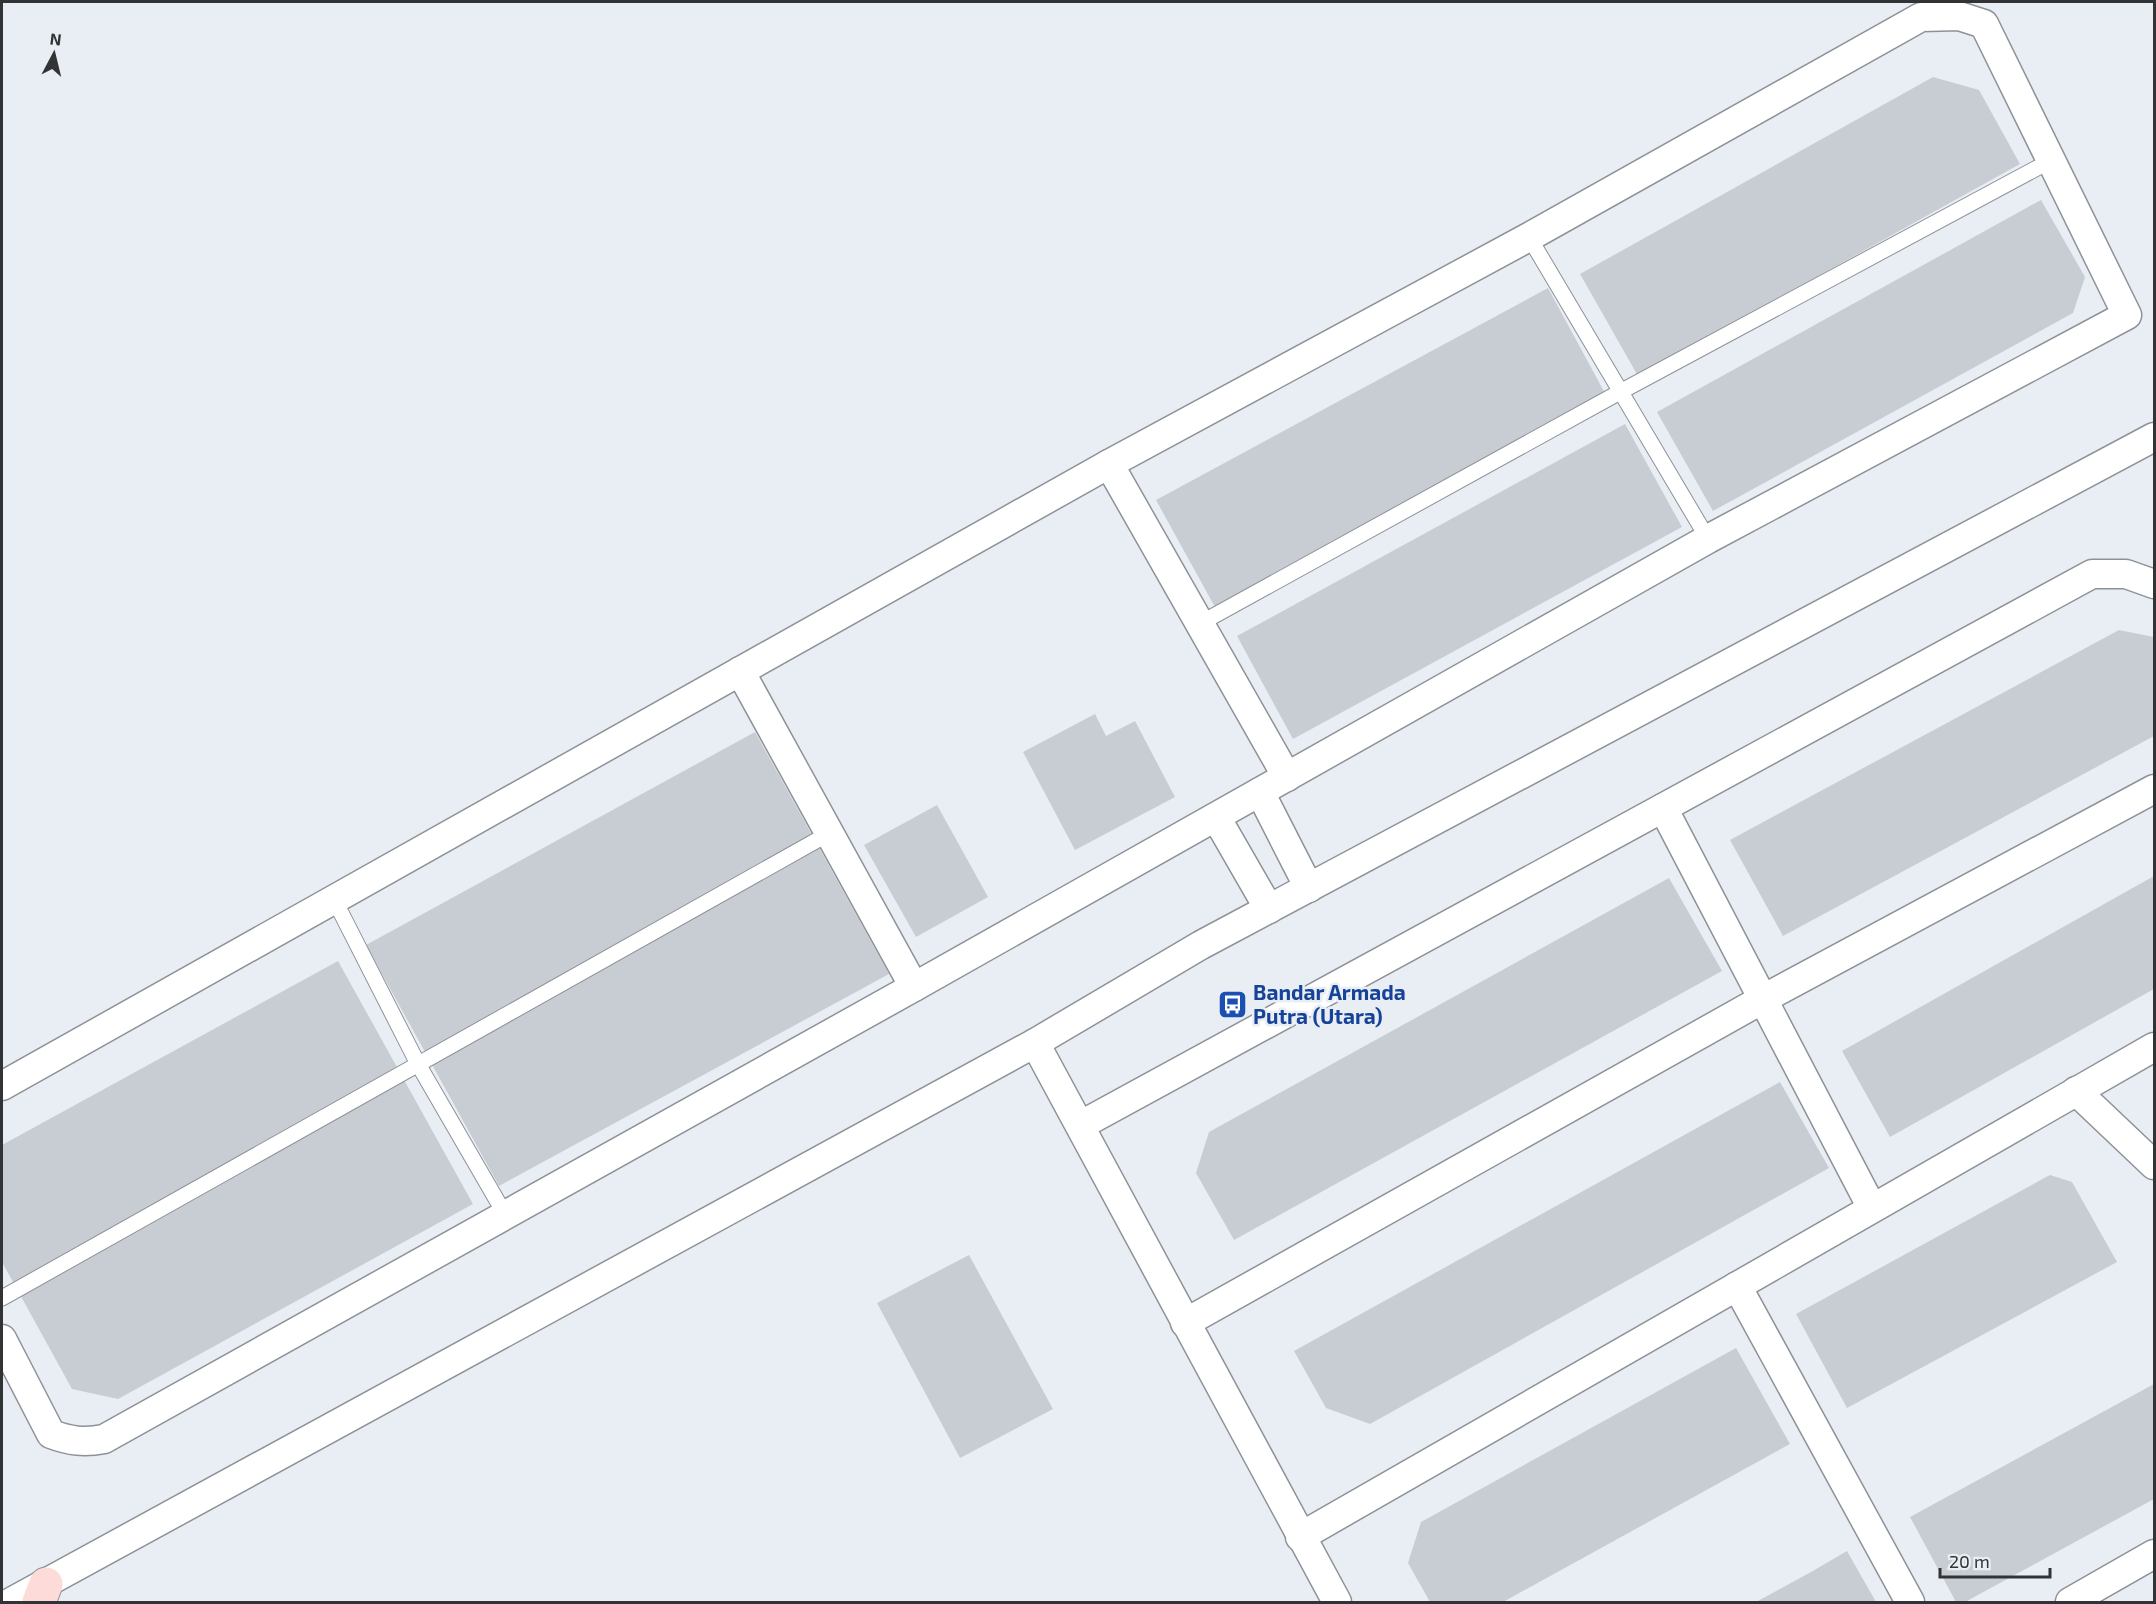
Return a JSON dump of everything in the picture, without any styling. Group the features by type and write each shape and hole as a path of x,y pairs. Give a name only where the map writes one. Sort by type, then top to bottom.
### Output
{"street":[{"path":"2,1086 1109,464 1529,237 1921,16 1959,16 1984,24 2127,315 1708,539 506,1216 104,1439 85,1443 51,1434 2,1340"},
{"path":"11,1602 43,1593 1035,1043 1201,945 2154,437"},
{"path":"1109,464 1287,777"},
{"path":"1081,1125 2092,574 2126,574 2154,584"},
{"path":"740,671 914,987"},
{"path":"1185,1323 1763,999 2154,789"},
{"path":"1260,792 1309,888"},
{"path":"1663,808 1872,1208"},
{"path":"1216,817 1269,909"},
{"path":"1035,1043 1337,1602"},
{"path":"1300,1537 2154,1047"},
{"path":"2076,1091 2154,1165"},
{"path":"1737,1286 1910,1602"},
{"path":"2070,1602 2154,1554"}],"lane":[{"path":"1199,624 2050,161"},
{"path":"1529,237 1708,539"},
{"path":"2,1298 828,834"},
{"path":"334,899 418,1064 506,1216"}],"building":[{"path":"1933,77 1979,90 2020,164 1638,376 1580,274"},
{"path":"2041,200 2085,277 2073,313 1713,511 1657,412"},
{"path":"1548,288 1607,397 1216,609 1156,500"},
{"path":"1625,424 1682,527 1293,739 1237,636"},
{"path":"2119,630 2154,637 2154,736 1783,936 1730,840"},
{"path":"1095,714 1106,736 1135,721 1175,797 1075,850 1023,752"},
{"path":"755,732 889,974 499,1186 366,945"},
{"path":"937,805 988,897 916,937 864,845"},
{"path":"2154,876 2154,989 1890,1137 1842,1051"},
{"path":"1669,878 1722,971 1234,1240 1196,1173 1209,1132"},
{"path":"338,961 473,1204 118,1399 72,1389 2,1262 2,1145"},
{"path":"1780,1082 1829,1168 1370,1424 1326,1408 1294,1351"},
{"path":"2050,1175 2072,1182 2117,1262 1847,1408 1796,1314"},
{"path":"969,1255 1053,1409 960,1458 877,1303"},
{"path":"1736,1348 1790,1444 1503,1602 1430,1602 1408,1563 1421,1522"},
{"path":"2154,1384 2154,1499 1965,1602 1956,1602 1910,1517"},
{"path":"1847,1551 1876,1602 1756,1602 1811,1572"}],"place":[{"name":"Bandar Armada Putra (Utara)","path":"1232,1005"}]}
